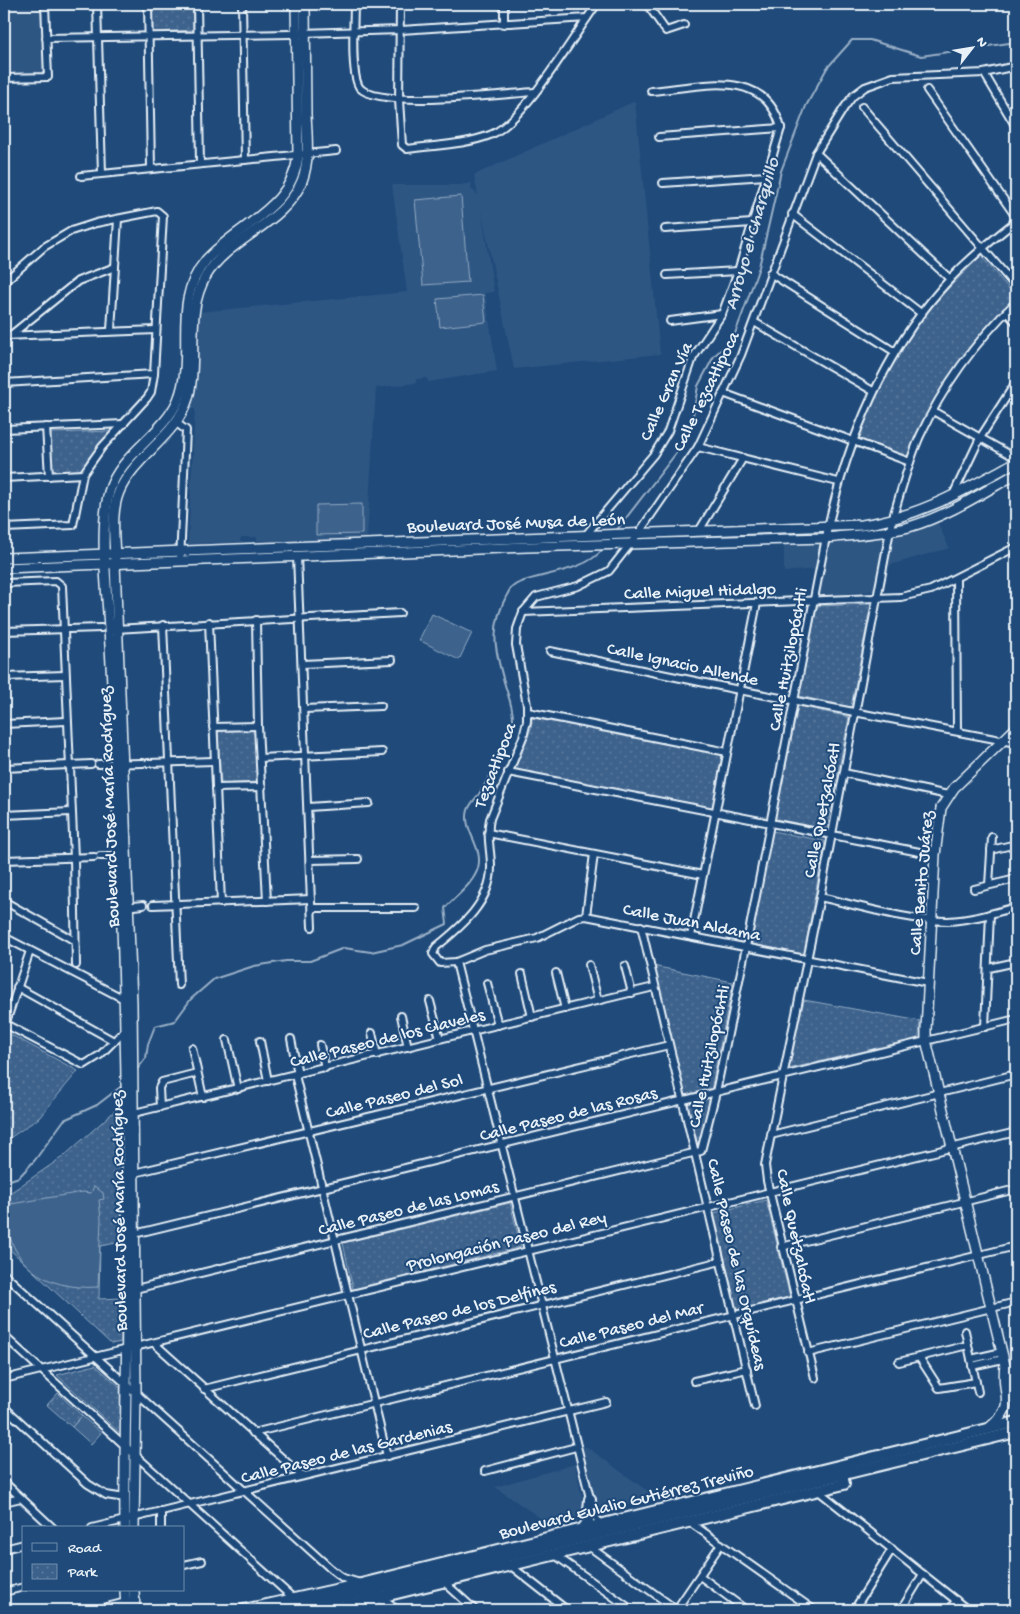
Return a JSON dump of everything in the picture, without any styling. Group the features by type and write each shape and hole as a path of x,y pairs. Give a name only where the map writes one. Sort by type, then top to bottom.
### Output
{"main road":[{"name":"Boulevard Eulalio Gutiérrez Treviño","path":"442,1578 511,1566 555,1555 584,1538 600,1524 1016,1422"},
{"name":"Boulevard Eulalio Gutiérrez Treviño","path":"244,1610 584,1538 1016,1432"},
{"name":"Boulevard Eulalio Gutiérrez Treviño","path":"327,1610 584,1538 688,1522 844,1484 842,1476"},
{"path":"584,1538 590,1499"},
{"path":"600,1524 607,1528 622,1529"},
{"name":"Boulevard Eulalio Gutiérrez Treviño","path":"288,1610 356,1586 373,1596"}],"street":[{"path":"4,78 48,77 45,4"},
{"path":"97,4 102,174"},
{"path":"148,4 151,168"},
{"path":"197,4 200,163"},
{"path":"242,4 245,160"},
{"path":"296,4 303,154"},
{"path":"297,33 305,4"},
{"path":"354,4 355,75 360,87 375,96 399,100 534,92"},
{"path":"400,4 399,100 403,147 407,149 490,136 508,124 534,92 597,4"},
{"path":"504,4 504,24"},
{"path":"647,4 666,31 684,25"},
{"path":"46,38 401,30 587,18"},
{"name":"Calle Tezcatlipoca","path":"631,539 698,447 754,322 770,273 816,153 848,102 865,87 893,77 984,73 1016,66"},
{"path":"984,73 1016,127"},
{"path":"651,91 725,85 749,88 760,93 770,103 777,115 781,128 659,137"},
{"path":"927,90 1016,216"},
{"path":"862,107 1016,287"},
{"name":"Calle Gran Vía","path":"585,536 662,443 693,358 722,314 738,271 781,128"},
{"path":"81,176 336,151"},
{"path":"816,153 950,279"},
{"name":"Boulevard José María Rodríguez","path":"134,1526 136,1392 131,1348 128,1001 119,763 109,629 110,554 114,514 119,492 132,470 183,411 189,392 194,313 202,284 213,266 222,257 293,198 304,176 303,154"},
{"name":"Boulevard José María Rodríguez","path":"110,554 106,517 113,483 128,461 166,420 180,396 184,373 186,306 194,280 216,251 283,195 295,174 303,154"},
{"path":"663,183 766,176"},
{"path":"4,282 59,237 82,226 157,211 161,213 154,374 151,392 102,447 83,474 73,525 4,528"},
{"path":"792,214 922,314"},
{"path":"111,330 118,219"},
{"name":"Calle Huitzilopóchtli","path":"696,1154 702,1152 716,1092 746,948 825,538 838,482 852,440 873,391 895,352 922,314 950,279 982,248 1016,221"},
{"path":"665,229 752,223"},
{"path":"7,336 78,281 115,267"},
{"path":"668,275 738,271"},
{"path":"770,273 895,352"},
{"name":"Calle Quetzalcóatl","path":"815,1378 781,1247 769,1191 766,1165 770,1134 820,898 892,520 910,462 933,412 963,363 1016,302"},
{"path":"1006,312 1016,322"},
{"path":"670,321 722,314"},
{"path":"754,322 873,391"},
{"path":"7,336 111,330 156,330"},
{"path":"4,383 154,374"},
{"path":"953,497 980,438 1016,382"},
{"path":"723,393 910,462"},
{"path":"933,412 1016,458"},
{"path":"175,422 186,430 180,561"},
{"path":"4,429 124,424"},
{"path":"46,427 49,476"},
{"path":"698,447 838,482"},
{"path":"699,531 743,458"},
{"name":"Boulevard José Musa de León","path":"4,568 590,545 699,531 862,525 892,520 924,510 953,497 1016,462"},
{"path":"4,478 83,474"},
{"name":"Boulevard José Musa de León","path":"4,558 585,536 631,539 825,538 890,531 910,526 946,512 1016,474"},
{"path":"523,612 536,597 578,586 609,571 631,539"},
{"name":"Calle Miguel Hidalgo","path":"523,612 813,601 917,594 956,579 1016,546"},
{"path":"297,556 312,927"},
{"path":"956,579 957,730"},
{"path":"4,583 56,581 61,584 74,858 76,965"},
{"path":"691,936 757,603"},
{"name":"Tezcatlipoca","path":"456,962 440,964 434,957 434,950 465,923 484,896 492,868 488,833 490,819 523,737 528,712 516,645 517,629 523,612"},
{"path":"4,631 109,629 163,624 400,613"},
{"path":"256,620 258,726 267,900"},
{"path":"209,622 221,902"},
{"path":"163,624 179,985"},
{"name":"Calle Ignacio Allende","path":"550,651 739,690 957,730 1016,743"},
{"path":"302,664 392,660"},
{"path":"4,677 65,675"},
{"path":"304,709 381,706"},
{"path":"528,712 727,752"},
{"path":"4,724 66,721"},
{"path":"214,727 258,726"},
{"name":"Calle Benito Juárez","path":"1003,1359 926,1040 935,855 939,817 948,795 1016,728"},
{"path":"260,758 382,752"},
{"path":"4,768 214,761"},
{"name":"Boulevard José María Rodríguez","path":"119,763 119,856 125,907"},
{"path":"508,772 935,855"},
{"path":"844,773 948,795"},
{"path":"216,788 262,787"},
{"path":"308,807 369,803"},
{"path":"4,815 71,812"},
{"path":"488,833 703,875"},
{"path":"990,885 992,837"},
{"path":"992,850 1016,844"},
{"path":"594,854 586,916 579,917 536,938 485,950 456,962 567,1412 594,1514 600,1524"},
{"path":"4,860 119,856"},
{"path":"310,860 358,859"},
{"path":"974,889 1016,879"},
{"path":"820,898 932,920 962,920 1016,907"},
{"path":"153,905 311,899"},
{"path":"4,901 76,941"},
{"path":"125,907 143,905"},
{"path":"312,908 416,908"},
{"path":"985,1026 990,914"},
{"name":"Calle Juan Aldama","path":"586,916 928,983"},
{"name":"Calle Paseo de las Orquídeas","path":"641,926 654,987 684,1100 755,1406"},
{"path":"4,936 128,1001"},
{"path":"30,951 4,1026 80,1064 86,1065 124,1031"},
{"path":"989,968 1016,962"},
{"path":"589,965 598,1001"},
{"path":"625,966 632,993"},
{"path":"556,973 565,1009"},
{"path":"522,974 532,1017"},
{"path":"487,983 498,1025"},
{"path":"18,987 114,1041"},
{"name":"Calle Paseo de los Claveles","path":"130,1114 654,987"},
{"name":"Boulevard José María Rodríguez","path":"128,1001 124,1031 128,1043"},
{"path":"430,1001 440,1040"},
{"path":"401,1016 408,1048"},
{"name":"Calle Paseo de las Rosas","path":"131,1235 1016,1019"},
{"path":"372,1033 377,1055"},
{"path":"291,1039 296,1075 308,1131 387,1456"},
{"path":"227,1040 238,1089"},
{"path":"260,1041 268,1081"},
{"path":"320,1045 325,1068"},
{"name":"Calle Paseo del Sol","path":"130,1174 669,1045"},
{"path":"192,1048 203,1097"},
{"path":"160,1107 160,1083 197,1073"},
{"path":"770,1134 1016,1074"},
{"name":"Prolongación Paseo del Rey","path":"4,1379 1016,1132"},
{"name":"Calle Paseo de las Lomas","path":"131,1290 696,1154"},
{"path":"781,1247 1016,1189"},
{"name":"Calle Paseo del Mar","path":"253,1433 1016,1246"},
{"name":"Calle Paseo de los Delfines","path":"204,1389 361,1348 721,1261"},
{"path":"4,1274 331,1569 356,1586"},
{"path":"808,1353 1016,1302"},
{"path":"965,1331 978,1392"},
{"path":"4,1336 191,1503 294,1599"},
{"path":"154,1343 302,1476"},
{"path":"899,1362 968,1345"},
{"name":"Boulevard José María Rodríguez","path":"125,1524 126,1383 131,1348"},
{"path":"920,1357 939,1388 976,1382"},
{"path":"972,1362 1003,1359"},
{"path":"1003,1359 1010,1375 1016,1398"},
{"path":"988,1429 1002,1416 1007,1407 1008,1396 1003,1376 1003,1359"},
{"path":"694,1381 747,1368"},
{"name":"Calle Paseo de las Gardenias","path":"108,1526 125,1524 134,1517 606,1402"},
{"path":"4,1407 88,1484 106,1495 125,1498"},
{"path":"485,1471 576,1447"},
{"path":"4,1482 52,1526"},
{"path":"809,1483 968,1610"},
{"path":"4,1502 20,1498"},
{"path":"161,1511 161,1526"},
{"path":"679,1515 810,1609"},
{"path":"584,1538 676,1610 721,1544"},
{"path":"4,1549 22,1544"},
{"path":"854,1610 892,1549"},
{"path":"555,1555 632,1610"},
{"path":"185,1563 202,1561"},
{"path":"511,1566 567,1610"},
{"path":"901,1610 923,1574"},
{"path":"700,1576 746,1610"},
{"path":"442,1578 475,1610"},
{"path":"4,1592 22,1588"},
{"path":"373,1596 380,1610"},
{"path":"373,1596 395,1610"},
{"path":"95,1610 129,1598"},
{"path":"950,1610 956,1600"}],"shaded area":[{"path":"4,4 43,4 46,80 4,80"},
{"path":"635,101 660,354 514,369 481,209 494,292 485,293 497,371 428,382 427,378 416,379 416,383 376,388 367,539 257,542 257,537 241,537 240,542 188,544 195,409 188,408 199,312 407,292 392,185 460,185 472,183 471,189 478,195 474,175"},
{"path":"938,523 949,548 890,565 884,590 810,597 816,569 784,572 784,544 884,538"},
{"path":"583,1446 587,1447 657,1498 598,1513"},
{"path":"575,1464 586,1518 553,1527 495,1487"}],"green space":[{"path":"152,4 193,4 193,30 153,32"},
{"path":"461,196 468,282 423,285 415,200"},
{"path":"981,256 1016,297 982,332 953,371 928,413 907,457 857,438 880,389 906,342 940,297"},
{"path":"483,295 486,322 440,327 437,299"},
{"path":"113,431 88,458 82,472 51,474 50,433"},
{"path":"362,504 362,534 316,535 316,505"},
{"path":"871,604 851,707 799,696 817,606"},
{"path":"432,614 472,633 459,660 419,640"},
{"path":"798,706 849,717 827,829 775,819"},
{"path":"532,718 722,753 713,808 514,771 531,729"},
{"path":"255,730 257,782 221,784 218,731"},
{"path":"772,831 825,841 804,954 751,944"},
{"path":"653,966 733,982 711,1090 685,1096"},
{"path":"804,1000 920,1021 919,1038 788,1069"},
{"path":"6,1032 78,1071 39,1118 4,1142 4,1040"},
{"path":"710,1097 699,1150 688,1103"},
{"path":"119,1107 122,1242 100,1246 99,1299 121,1298 121,1342 111,1344 4,1244 4,1197 64,1156"},
{"path":"94,1186 103,1193 104,1199 99,1200 101,1219 98,1287 78,1287 60,1284 44,1278 31,1269 20,1257 12,1242 7,1225 5,1205 83,1192 91,1193"},
{"path":"766,1200 790,1297 737,1310 714,1213"},
{"path":"510,1203 521,1247 353,1289 343,1243"},
{"path":"95,1365 120,1387 121,1434 57,1375"},
{"path":"58,1393 82,1416 72,1427 47,1405"},
{"path":"82,1416 101,1433 91,1444 72,1427"}],"waterway":[{"name":"Arroyo el Charquillo","path":"616,531 684,443 691,427 698,386 714,356 733,339 759,267 781,171 806,106 827,68 852,40 870,40 921,56 1016,42"},
{"name":"Arroyo el Charquillo","path":"136,1071 146,1058 148,1044 155,1026 175,1021 191,999 214,979 254,966 286,961 310,961 344,948 371,952 403,945 447,924 445,908 473,879 478,868 478,853 468,825 468,810 494,768 512,725 512,710 496,648 495,638 498,616 509,591 515,585 580,565 593,558 603,549"},
{"name":"Arroyo el Charquillo","path":"4,1182 19,1177 35,1160 64,1120 97,1105 123,1085"}]}
